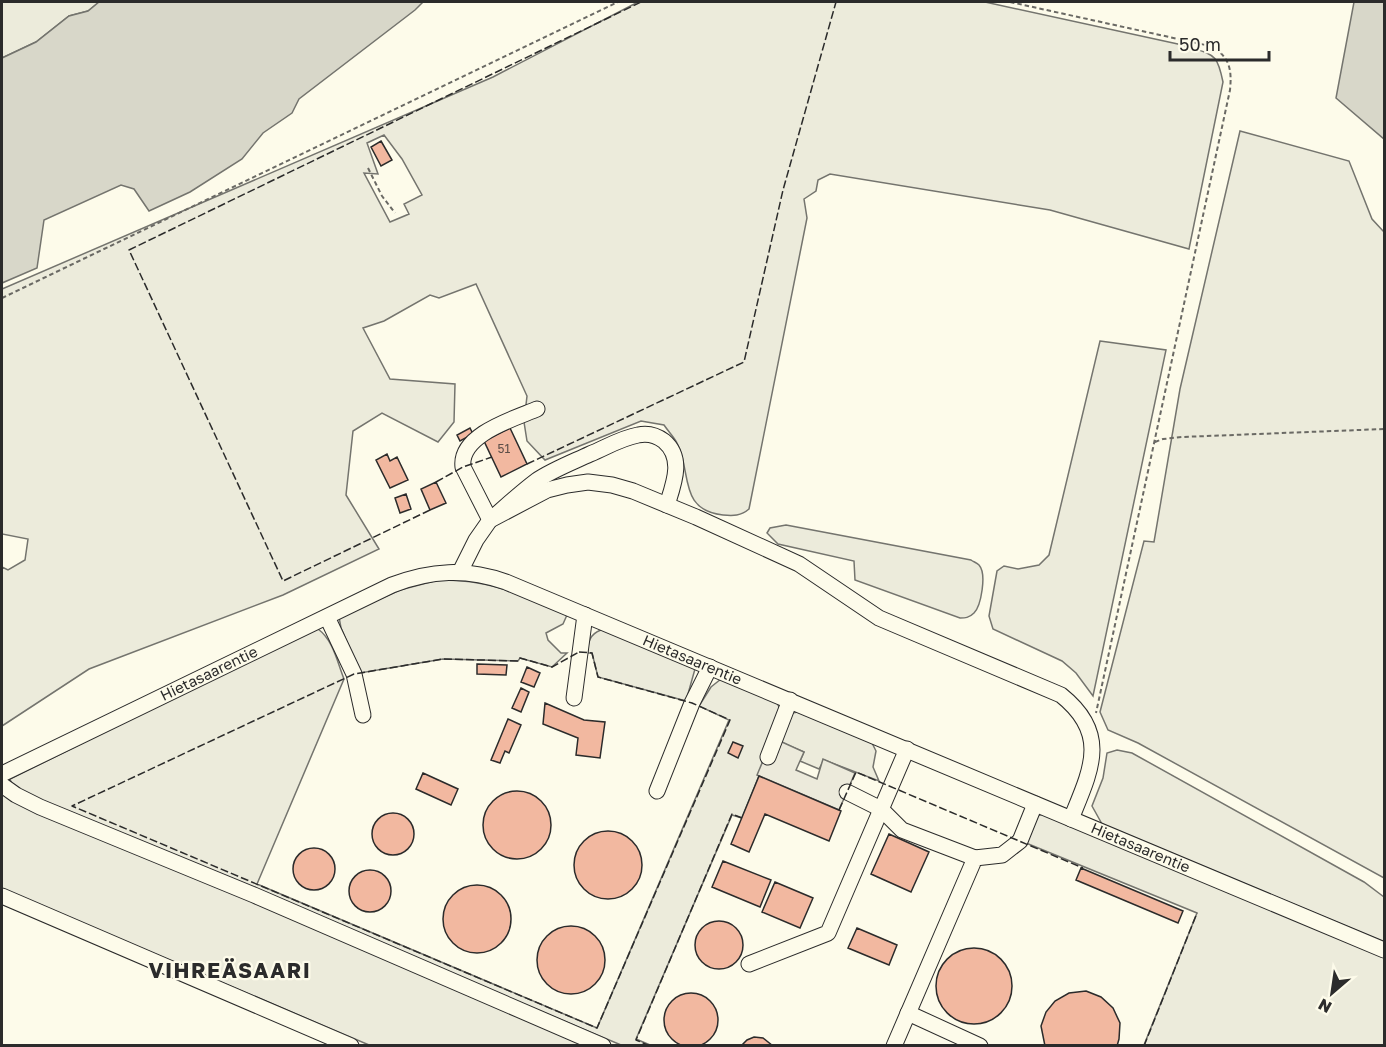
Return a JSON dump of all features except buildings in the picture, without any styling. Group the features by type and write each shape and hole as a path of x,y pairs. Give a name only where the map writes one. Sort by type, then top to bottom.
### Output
{"street":[{"path":"490,520 464,467 462,458 468,447 485,432 537,409"},
{"path":"460,572 476,540 490,520 538,480 638,435 649,434 658,437 674,454 677,465 676,479 668,505"},
{"path":"490,520 547,490 588,482 612,485 668,505 799,564 879,618 1061,695 1076,707 1091,739 1092,752 1088,777 1071,819"},
{"name":"Hietasaarentie","path":"2,774 407,580 437,572 484,575 506,582 790,700 1384,950"},
{"path":"574,698 585,615"},
{"path":"327,617 354,674 363,715"},
{"path":"657,791 692,703 710,667"},
{"path":"768,757 790,700"},
{"path":"749,964 828,933 906,749"},
{"path":"2,785 40,807 265,900 603,1046"},
{"path":"847,792 880,808 902,830 975,858 1002,855 1020,841 1035,804"},
{"path":"894,1046 975,858"},
{"path":"2,896 351,1046"},
{"path":"908,1013 980,1046"}],"path":[{"path":"2,298 618,2"},
{"path":"1010,2 1190,40 1218,50 1230,64 1232,72 1096,716"},
{"path":"368,168 382,196 394,213"},
{"path":"1155,442 1182,437 1384,429"}],"shaded area":[{"path":"2,2 99,2 88,11 69,16 36,42 2,58"},
{"path":"99,2 423,2 299,99 292,113 263,133 242,159 190,192 149,211 134,189 121,185 44,220 37,268 2,283 2,58 36,42 69,16 88,11"},
{"path":"638,2 985,2 1187,46 1213,57 1219,66 1223,82 1189,249 1050,210 830,174 818,180 816,191 804,199 807,218 749,509 740,514 723,515 709,512 699,506 689,488 677,443 664,425 641,421 545,460 527,441 524,422 527,396 476,284 439,298 430,295 384,321 363,328 390,379 455,384 454,422 438,442 382,413 353,431 346,495 379,549 283,595 89,669 2,726 2,567 8,570 25,560 28,539 2,534 2,289 493,77","holes":["384,135 402,159 422,195 404,204 409,214 390,222 364,173 378,174 367,143"]},
{"path":"1354,2 1384,2 1384,139 1336,98"},
{"path":"1240,131 1349,161 1372,219 1384,232 1384,878 1138,743 1108,730 1100,712 1144,541 1154,542 1180,389"},
{"path":"1100,341 1166,350 1093,696 1076,673 1062,661 993,629 989,616 997,571 1004,566 1018,569 1039,565 1049,555"},
{"path":"786,525 971,560 979,565 983,575 977,609 970,616 960,618 855,580 854,561 778,544 767,533 770,528"},
{"path":"438,580 457,580 490,585 567,615 563,624 546,633 548,640 561,653 567,653 552,667 520,658 518,661 443,659 360,673 341,628 339,617 400,590"},
{"path":"318,629 331,645 344,679 257,884 597,1028 729,720 699,706 711,687 721,679 777,703 780,709 759,776 742,818 732,815 636,1039 650,1045 621,1045 19,792 12,785 10,779 311,630"},
{"path":"604,629 695,669 686,701 598,677 592,653 588,653 588,645 593,635"},
{"path":"798,712 872,743 876,751 873,767 879,781 824,760 819,769 800,761 804,752 778,741 792,713"},
{"path":"782,742 804,752 796,770 817,779 823,759 855,773 839,810 757,775 765,756"},
{"path":"1117,750 1132,753 1364,882 1384,897 1384,942 1102,824 1092,806 1103,778 1107,753"},
{"path":"2,792 601,1045 369,1045 2,889"},
{"path":"1044,814 1384,957 1384,1045 1144,1045 1197,913 1026,843 1036,816"}],"fence":[{"path":"430,510 283,581 129,250 641,2"},
{"path":"527,464 744,362 783,190 836,2"},
{"path":"436,482 463,467 492,457"},
{"path":"579,652 592,653 598,677 692,703 730,720 597,1028 72,806 354,674 443,659 518,661 520,658 552,667 579,652"},
{"path":"839,810 856,772 1083,868"},
{"path":"650,1046 636,1040 732,814 742,818"},
{"path":"1144,1046 1197,913"}],"district":[{"name":"VIHREÄSAARI","path":"230,971"}]}
